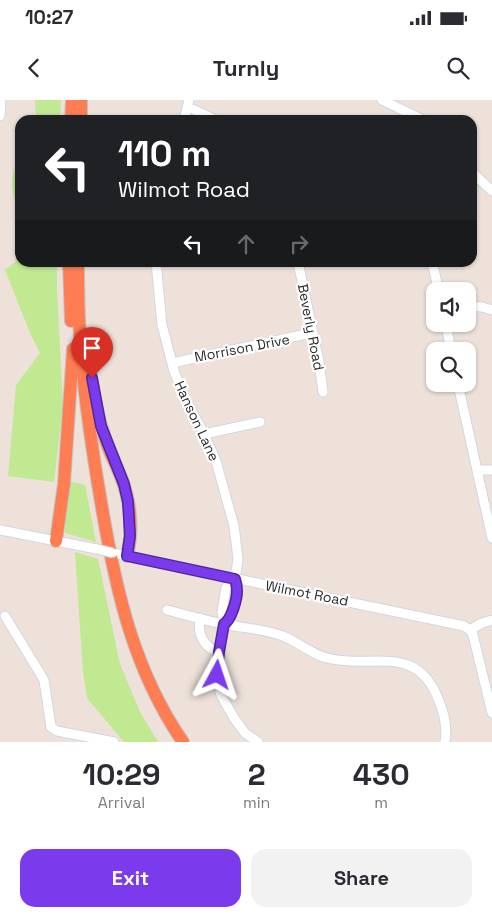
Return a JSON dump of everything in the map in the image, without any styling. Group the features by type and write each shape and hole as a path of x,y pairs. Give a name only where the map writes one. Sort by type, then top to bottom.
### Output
{"highway":[{"path":"71,115 72,100"},
{"path":"81,100 81,115"},
{"path":"69,267 73,349 80,415 87,466 112,600 132,664 151,705 171,739"},
{"path":"78,267 82,371 87,416 117,591 137,656 156,696 183,742"},
{"path":"79,299 87,334 98,414 105,439 124,484 128,502 130,536 127,556"},
{"path":"56,541 64,484 73,349"}],"street":[{"path":"0,116 1,100"},
{"path":"382,100 413,115"},
{"path":"188,104 207,115"},
{"path":"477,177 492,192"},
{"name":"Hanson Lane","path":"156,267 162,325 172,363 185,398 204,434 220,471 234,526 238,559 235,579"},
{"name":"Beverly Road","path":"299,267 311,333 319,362 323,392"},
{"path":"433,267 437,282"},
{"path":"476,307 492,310"},
{"name":"Morrison Drive","path":"172,363 311,333"},
{"path":"460,392 492,538"},
{"path":"204,434 260,422"},
{"path":"478,470 492,470"},
{"name":"Wilmot Road","path":"0,530 457,624 470,630"},
{"path":"235,579 226,588 222,612 224,624 217,675 221,695 240,726 250,738 258,742"},
{"path":"167,610 283,636 330,659 389,660 410,666 429,682 437,694 445,725 445,742"},
{"path":"5,616 44,680 51,727 57,731 114,742"},
{"path":"200,618 198,627 201,639 211,649 219,652"},
{"path":"492,620 470,630 474,638 492,713"}],"green space":[{"path":"35,100 61,100 60,115 36,115"},
{"path":"15,169 15,199 12,188"},
{"path":"15,262 15,267 57,267 63,405 54,482 8,476 16,385 40,353 5,270"},
{"path":"68,481 85,485 96,542 65,533"},
{"path":"75,552 98,559 120,664 140,712 158,742 124,742 87,698 83,672"}],"route":[{"path":"92,378 101,426 124,484 128,502 130,547 127,556 235,579 238,590 236,601 228,622 224,624 217,675"}]}
